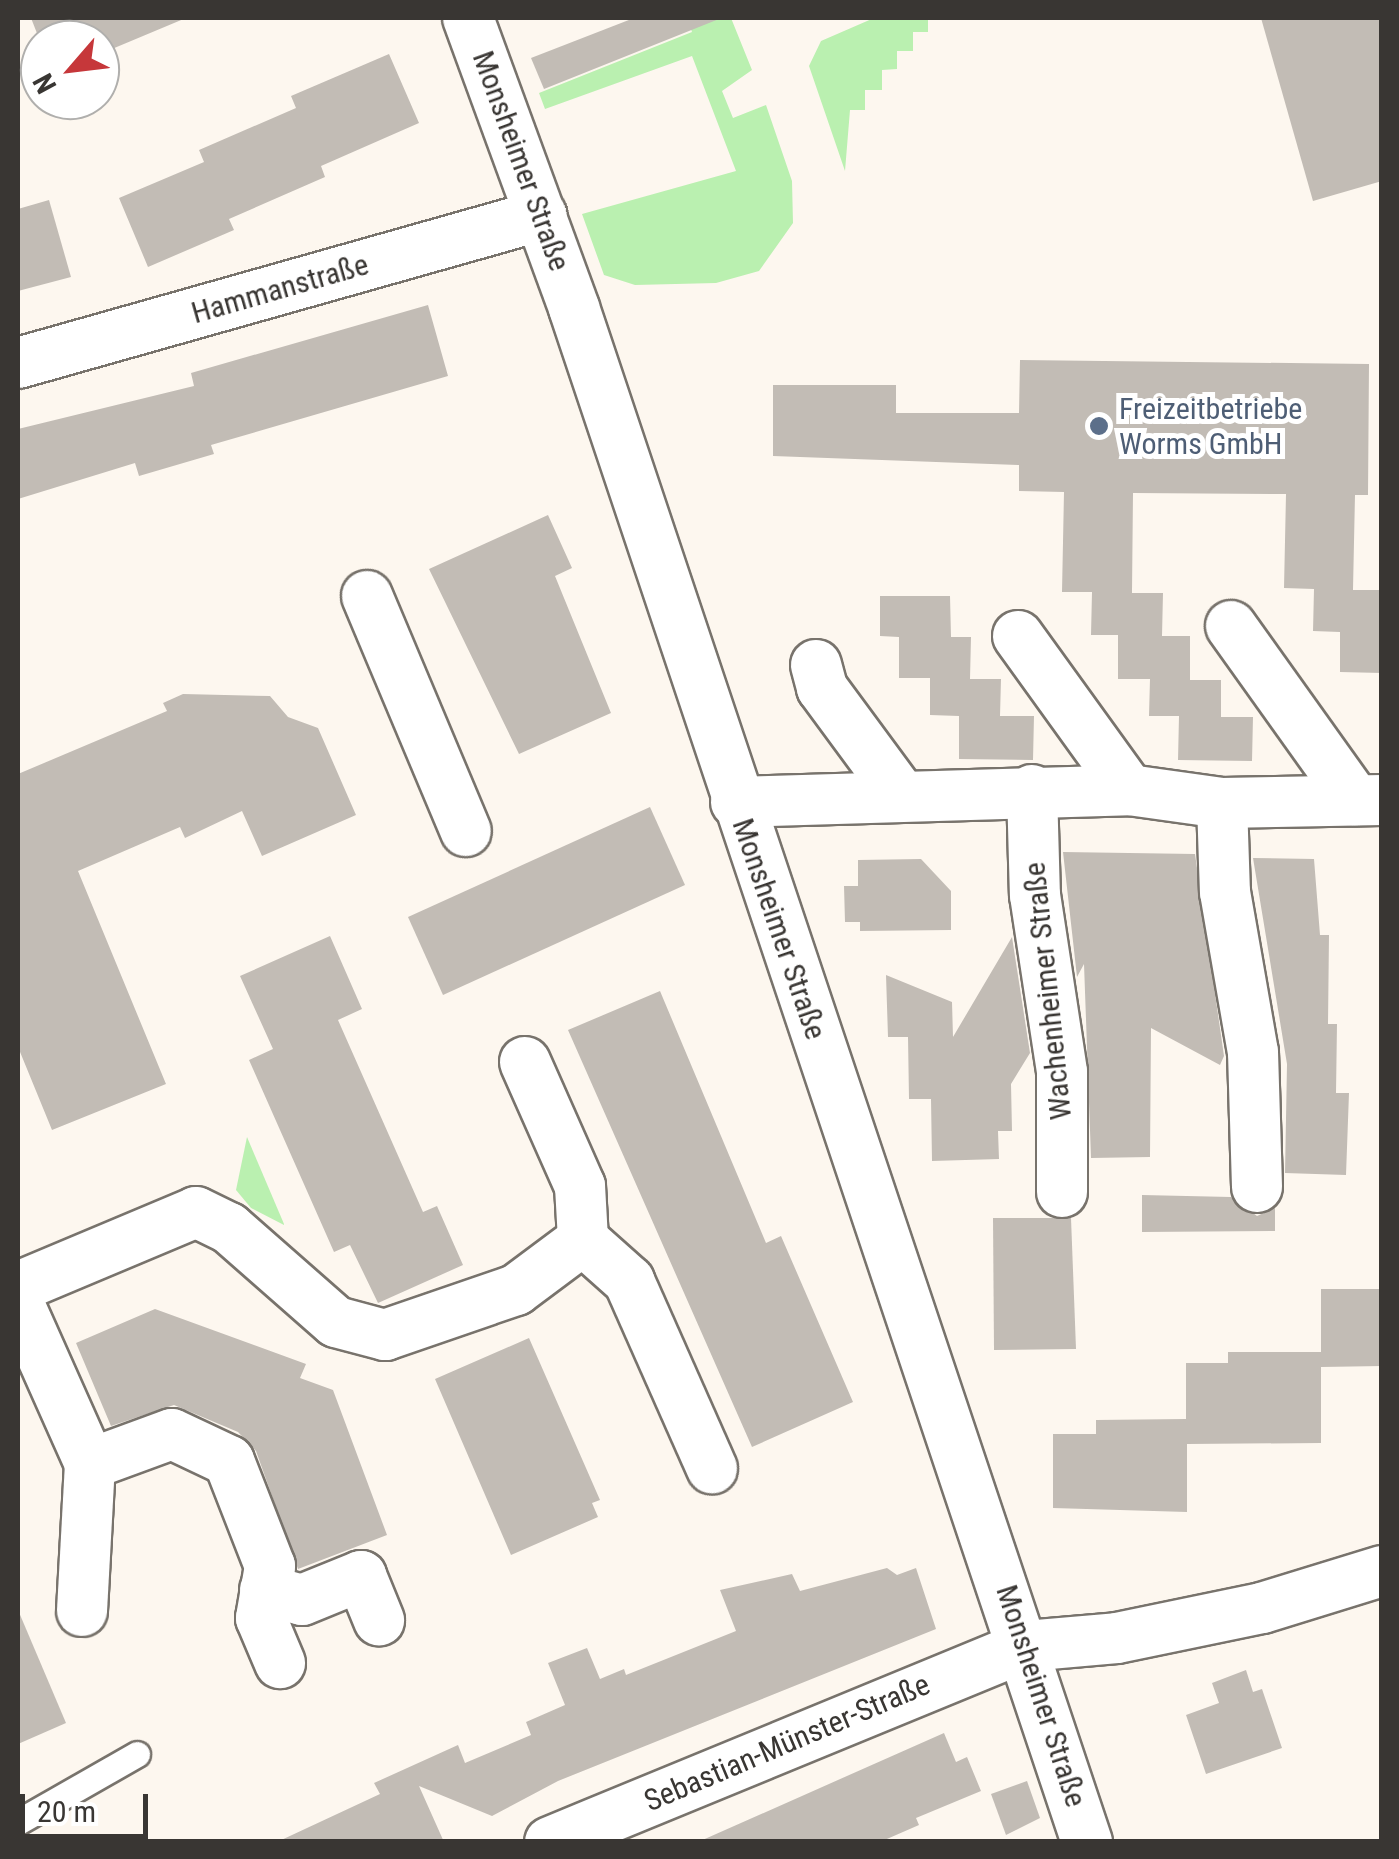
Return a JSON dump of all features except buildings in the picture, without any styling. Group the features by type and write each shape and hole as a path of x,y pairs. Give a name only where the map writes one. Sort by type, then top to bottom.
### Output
{"street":[{"name":"Monsheimer Straße","path":"468,18 542,215 736,802 1026,1646 1088,1842"},
{"name":"Hammanstraße","path":"18,363 542,215"},
{"path":"367,596 466,831"},
{"path":"1232,626 1368,800"},
{"path":"1018,636 1129,790"},
{"path":"816,665 822,688 898,791"},
{"path":"736,802 898,791 1032,790 1129,790 1222,803 1368,800"},
{"name":"Wachenheimer Straße","path":"1032,790 1035,895 1062,1072 1062,1192"},
{"path":"1222,803 1224,892 1253,1052 1257,1187"},
{"path":"525,1062 580,1186 584,1240 628,1281 712,1468"},
{"path":"18,1287 196,1212 230,1228 336,1322 385,1336 516,1290 584,1240"},
{"path":"18,1302 90,1464 82,1611"},
{"path":"90,1464 172,1434 229,1461 263,1538 270,1566 260,1618 280,1663"},
{"path":"1026,1646 1117,1638 1262,1608 1382,1571"},
{"path":"264,1590 302,1600 361,1576 379,1620"},
{"name":"Sebastian-Münster-Straße","path":"550,1842 1026,1646"}],"lane":[{"path":"18,1822 138,1754"}],"green space":[{"path":"687,18 731,18 752,70 722,91 733,118 766,105 792,181 793,223 759,271 716,283 635,285 604,275 582,214 736,171 692,56 545,109 539,93 692,32"},
{"path":"874,18 928,18 928,32 913,32 913,51 897,51 897,69 882,70 882,90 865,90 865,110 850,110 845,171 809,66 821,41"},
{"path":"247,1137 284,1225 251,1208 236,1190"}],"place":[{"name":"Freizeitbetriebe Worms GmbH","path":"1099,426"}]}
